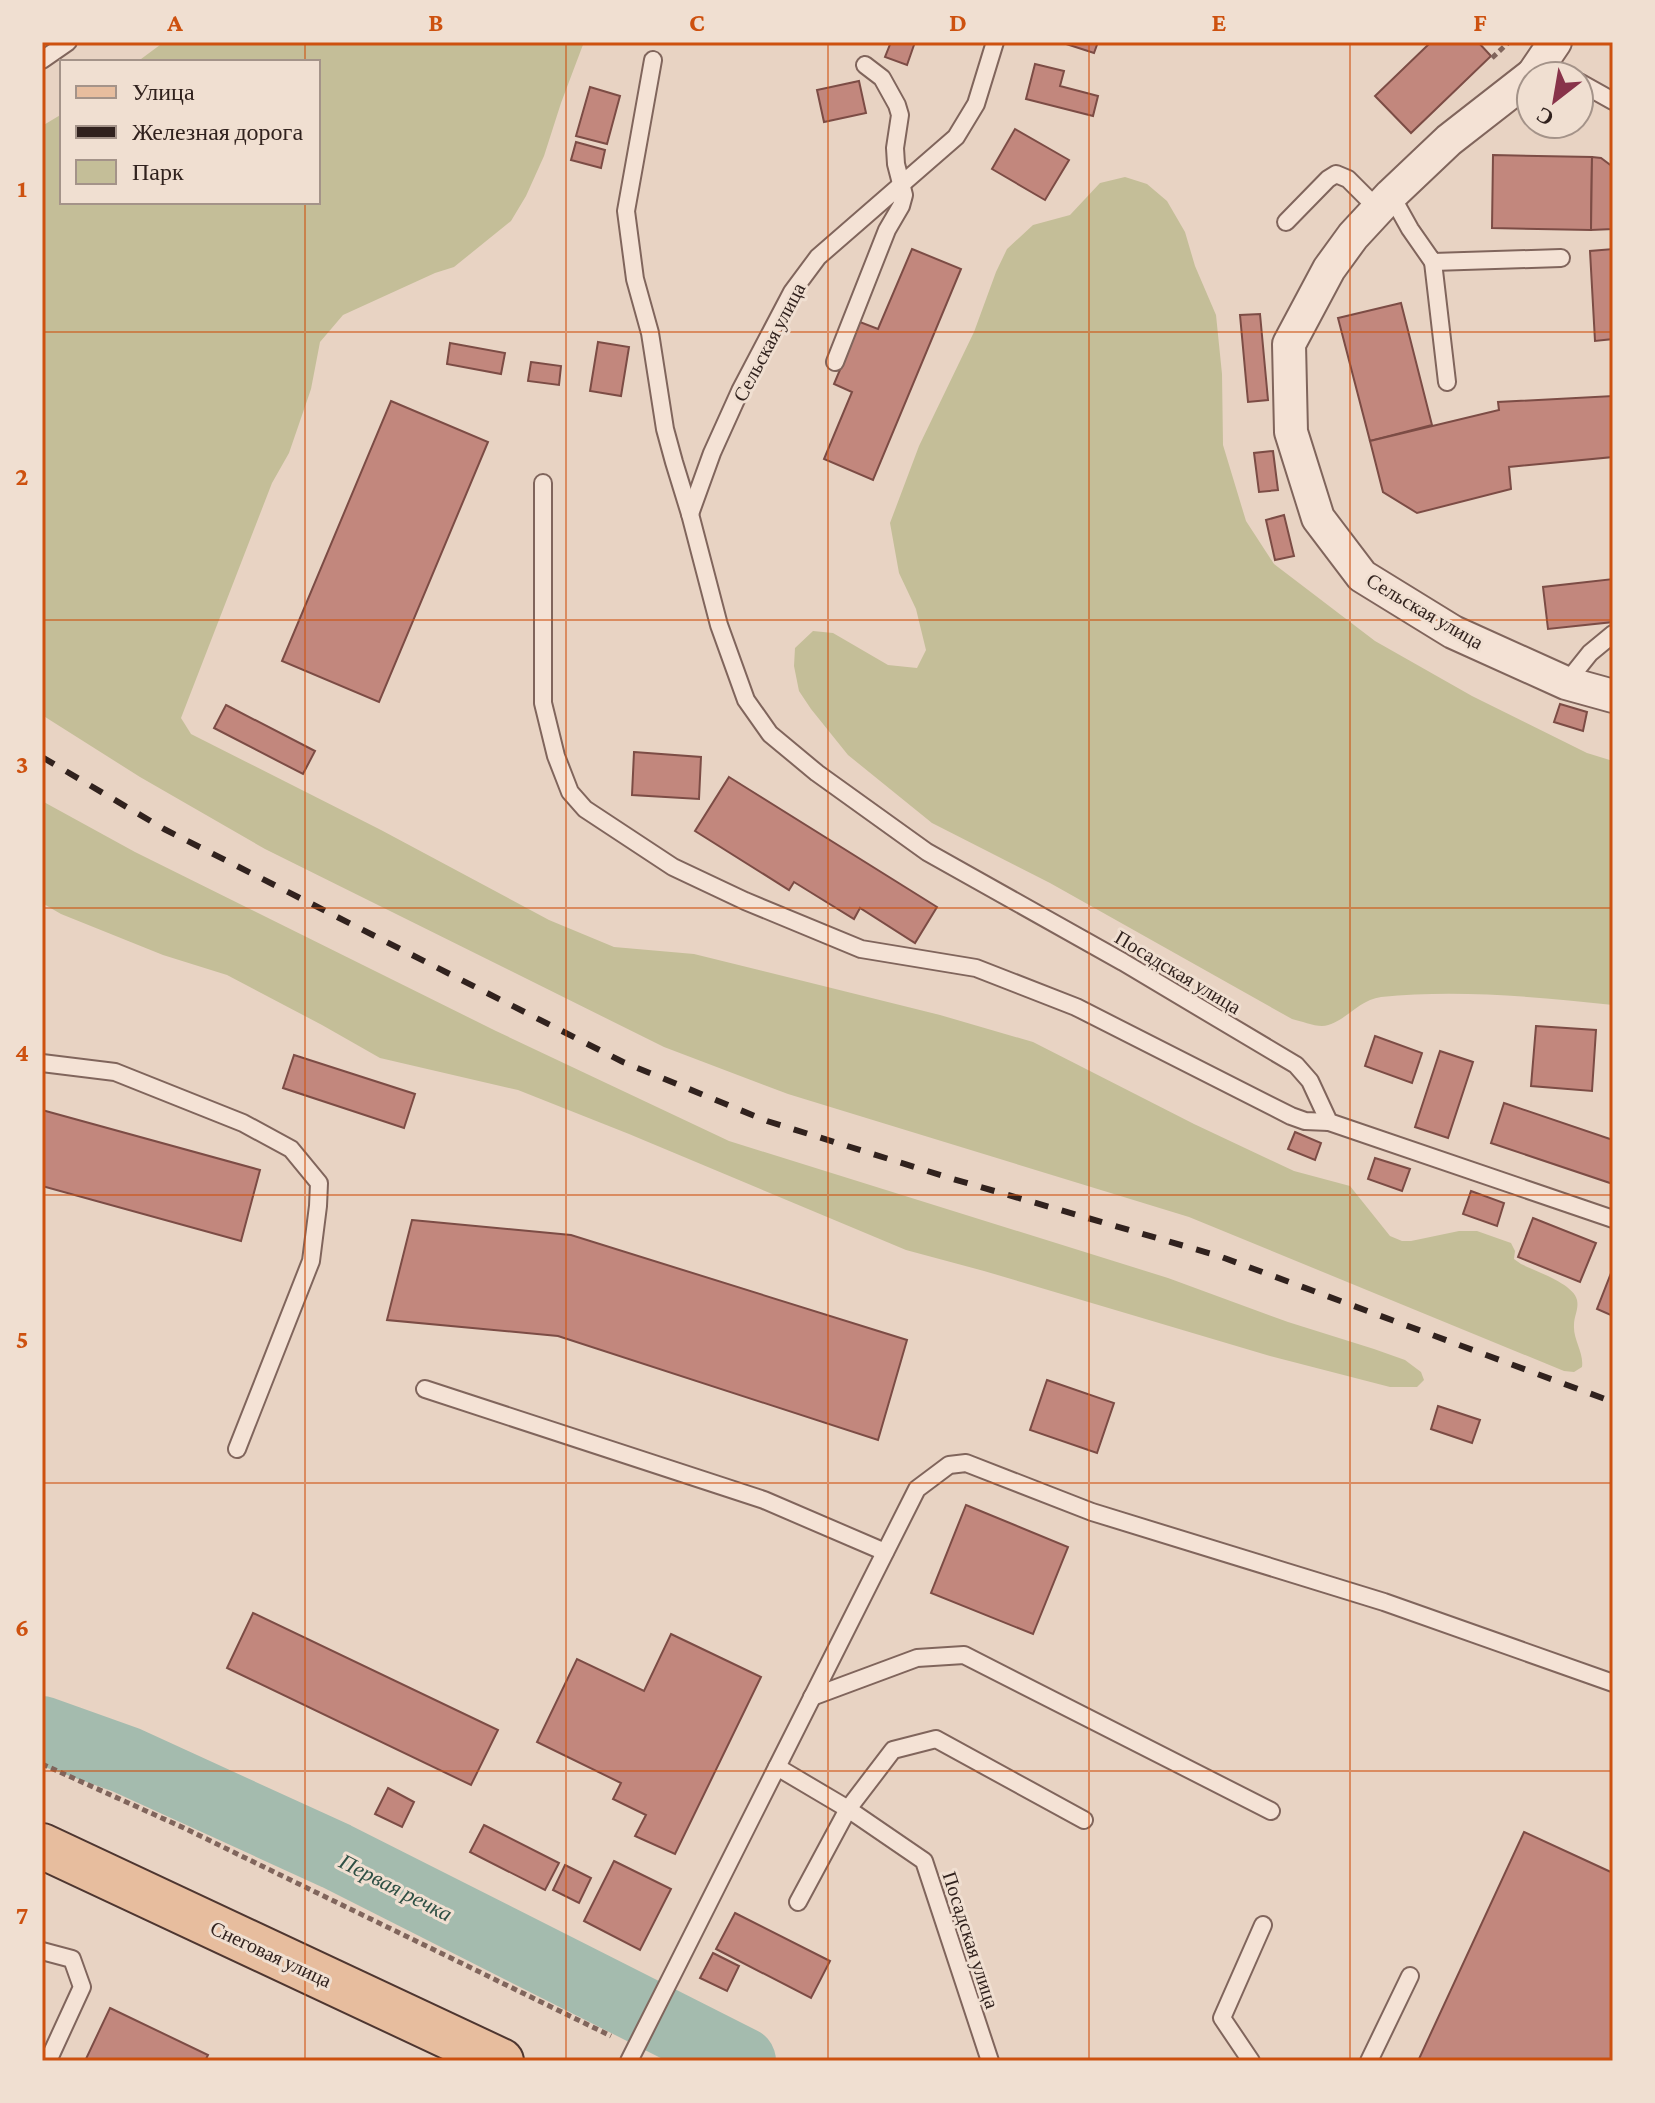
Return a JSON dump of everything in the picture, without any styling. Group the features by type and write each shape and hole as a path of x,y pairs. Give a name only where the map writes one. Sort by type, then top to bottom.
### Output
{"main road":[{"name":"Снеговая улица","path":"42,1846 501,2061"}],"street":[{"name":"Сельская улица","path":"1544,60 1555,42"},
{"name":"Сельская улица","path":"1515,91 1449,140 1353,236 1329,269 1289,344 1291,432 1318,518 1362,576 1453,632 1566,683 1613,696"}],"lane":[{"path":"42,60 68,42"},
{"name":"Сельская улица","path":"690,514 712,453 740,391 792,292 818,257 956,137 976,104 995,42"},
{"path":"653,60 626,211 635,279 650,333 665,429 690,514"},
{"path":"835,362 904,195 896,164 900,115 897,105 882,78 865,65"},
{"path":"1595,91 1613,101"},
{"path":"1286,222 1336,174 1385,202 1410,229 1433,262 1447,382"},
{"path":"1433,262 1561,258"},
{"path":"543,483 543,703 556,756 570,792 585,809 673,867 861,949 976,968 1076,1007 1291,1116 1305,1121 1329,1122 1613,1219"},
{"name":"Посадская улица","path":"690,514 719,625 746,700 770,734 817,773 927,852 1123,962 1296,1065 1310,1081 1329,1122"},
{"path":"1566,683 1590,653 1613,634"},
{"path":"42,1063 115,1072 243,1123 291,1149 319,1183 311,1261 237,1449"},
{"path":"425,1389 764,1500 885,1552"},
{"path":"635,2048 917,1489 949,1465 966,1463 1092,1512 1384,1602 1613,1683"},
{"path":"812,1697 917,1658 964,1655 1271,1811"},
{"path":"798,1902 848,1809 893,1750 936,1739 1084,1820"},
{"name":"Посадская улица","path":"777,1767 848,1809 924,1861 990,2061"},
{"path":"1251,2061 1222,2018 1263,1925"},
{"path":"42,1951 72,1959 82,1987 48,2061"},
{"path":"1369,2061 1410,1976"}],"path":[{"path":"42,1764 184,1828 635,2048"}],"green space":[{"path":"164,42 584,42 544,156 511,221 454,267 343,315 320,342 311,389 289,453 272,483 181,718 191,734 381,830 549,920 614,947 694,954 940,1015 1033,1042 1294,1171 1350,1186 1390,1236 1411,1241 1459,1231 1477,1231 1511,1243 1515,1251 1514,1259 1562,1283 1574,1294 1577,1303 1574,1330 1582,1367 1574,1372 1564,1371 1189,1217 788,1094 664,1047 265,849 140,777 42,715 42,126 60,115 60,204 320,204 320,60 140,60"},
{"path":"1125,177 1147,184 1167,201 1185,232 1195,266 1216,315 1222,374 1223,445 1246,521 1274,564 1375,641 1472,696 1587,753 1613,761 1613,1005 1497,995 1410,995 1372,999 1330,1025 1318,1026 1292,1019 1050,883 932,823 848,755 799,691 794,666 795,648 813,631 833,633 888,665 917,668 926,650 916,609 899,573 890,523 919,446 974,332 1007,249 1033,225 1070,215 1100,183"},
{"path":"42,801 135,852 496,1031 729,1141 1168,1278 1405,1360 1421,1372 1424,1380 1417,1387 1390,1387 1270,1356 906,1250 518,1090 380,1058 227,975 163,955 61,914 42,903"}],"building":[{"path":"891,42 915,42 907,65 885,57"},
{"path":"1060,42 1098,42 1094,53"},
{"path":"1431,42 1478,42 1491,56 1411,133 1375,96"},
{"path":"1035,64 1064,71 1060,86 1098,96 1093,116 1026,99"},
{"path":"859,81 866,113 824,122 817,90"},
{"path":"590,87 620,96 607,144 576,136"},
{"path":"1015,129 1069,160 1045,200 992,169"},
{"path":"576,142 605,150 601,168 571,160"},
{"path":"1493,155 1592,157 1591,230 1492,228"},
{"path":"1592,157 1601,158 1613,167 1613,229 1591,230"},
{"path":"912,249 961,269 873,480 824,459 852,392 834,384 860,322 878,329"},
{"path":"1613,249 1613,339 1595,341 1590,251"},
{"path":"1401,303 1432,425 1370,441 1338,318"},
{"path":"1260,314 1268,400 1248,402 1240,315"},
{"path":"598,342 629,347 621,396 590,391"},
{"path":"450,343 505,353 501,374 447,364"},
{"path":"531,362 561,366 559,385 528,381"},
{"path":"1613,396 1613,457 1509,467 1511,489 1417,513 1383,492 1370,441 1499,410 1498,402"},
{"path":"391,401 488,442 379,702 282,661"},
{"path":"1273,451 1278,490 1259,492 1254,453"},
{"path":"1284,515 1294,556 1275,560 1266,520"},
{"path":"1613,579 1613,622 1548,629 1543,587"},
{"path":"1560,704 1587,712 1583,731 1554,722"},
{"path":"226,705 315,751 303,774 214,728"},
{"path":"634,752 701,757 699,799 632,795"},
{"path":"729,777 937,907 915,943 860,908 854,919 794,882 789,890 695,831"},
{"path":"1536,1026 1596,1030 1592,1091 1531,1086"},
{"path":"1375,1036 1422,1053 1412,1083 1365,1066"},
{"path":"1440,1051 1473,1062 1448,1138 1415,1127"},
{"path":"294,1055 415,1094 404,1128 283,1088"},
{"path":"1504,1103 1613,1140 1613,1184 1491,1143"},
{"path":"42,1110 260,1170 241,1241 42,1186"},
{"path":"1295,1132 1321,1143 1315,1160 1288,1149"},
{"path":"1375,1158 1410,1169 1402,1191 1368,1179"},
{"path":"1471,1191 1504,1203 1497,1226 1463,1214"},
{"path":"1533,1218 1596,1243 1580,1282 1518,1257"},
{"path":"412,1220 571,1235 907,1340 878,1440 558,1336 387,1320"},
{"path":"1613,1268 1613,1316 1597,1309"},
{"path":"1047,1380 1114,1403 1097,1453 1030,1430"},
{"path":"1438,1406 1480,1420 1472,1443 1431,1429"},
{"path":"966,1505 1068,1547 1033,1634 931,1593"},
{"path":"253,1613 498,1730 471,1785 227,1668"},
{"path":"671,1634 761,1677 675,1854 635,1836 646,1815 613,1799 621,1783 537,1742 577,1659 644,1691"},
{"path":"388,1788 414,1802 402,1827 375,1814"},
{"path":"484,1825 559,1863 545,1890 470,1852"},
{"path":"1524,1832 1613,1873 1613,2061 1418,2061"},
{"path":"614,1861 671,1889 640,1950 584,1921"},
{"path":"565,1865 591,1878 579,1903 553,1890"},
{"path":"735,1913 830,1961 811,1998 716,1949"},
{"path":"713,1953 739,1966 727,1991 700,1978"},
{"path":"110,2008 208,2055 205,2061 85,2061"}],"waterway":[{"name":"Первая речка","path":"42,1730 126,1760 336,1856 742,2061"}],"railway":[{"path":"42,757 164,829 623,1062 767,1121 1219,1256 1613,1402"}]}
